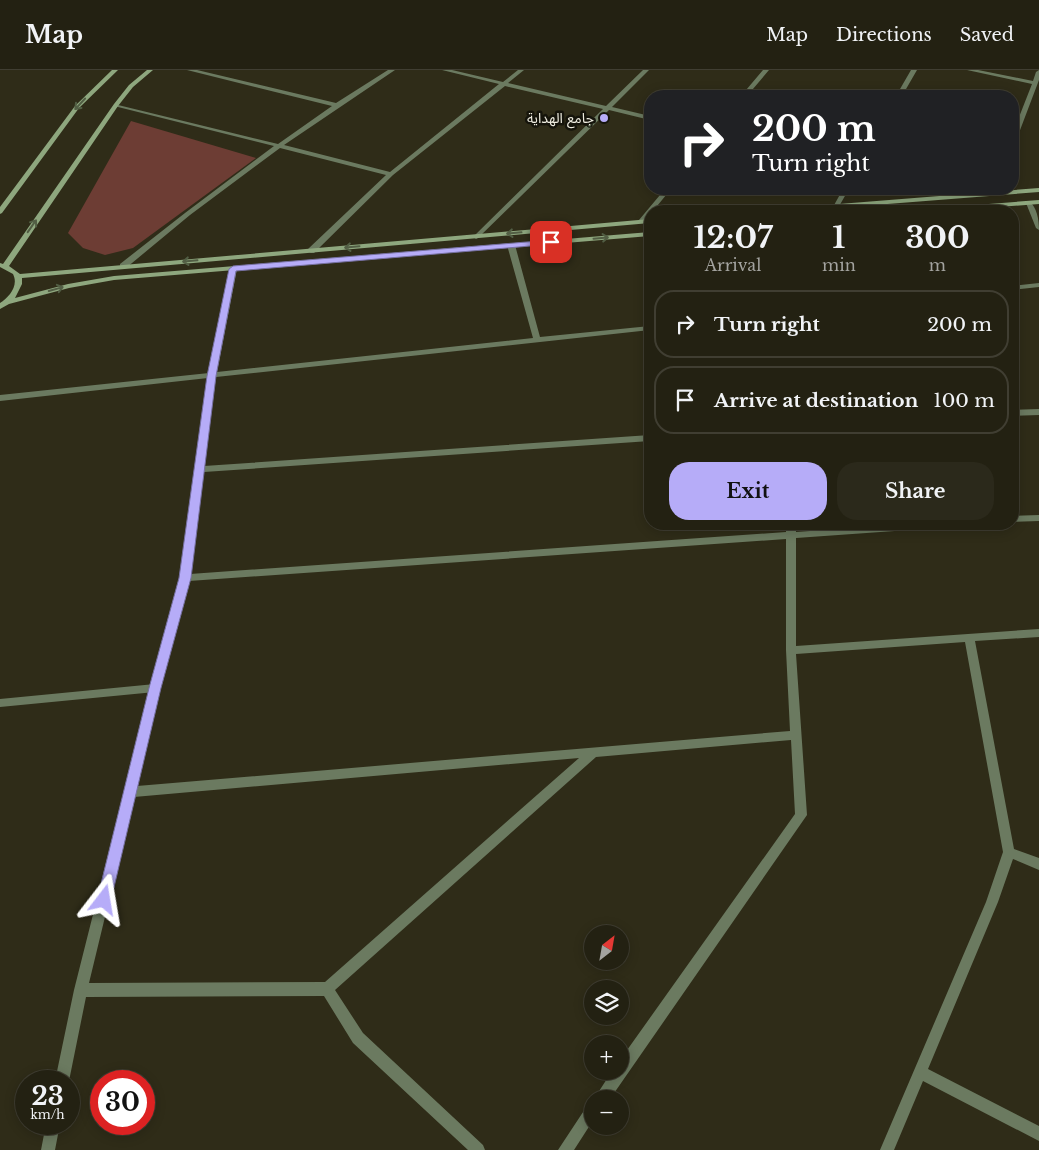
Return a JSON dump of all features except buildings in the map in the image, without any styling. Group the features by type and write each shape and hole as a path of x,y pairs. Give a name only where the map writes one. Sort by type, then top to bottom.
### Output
{"main road":[{"path":"0,212 77,107 115,70"},
{"path":"150,70 131,86 116,105 2,266 18,276 642,221"},
{"path":"1019,190 1039,190"},
{"path":"856,205 956,195"},
{"path":"994,205 1039,202"},
{"path":"0,307 9,302 68,286 114,278 644,235"},
{"path":"9,302 17,293 20,284 18,276"}],"street":[{"path":"190,70 336,105"},
{"path":"123,266 279,146 336,105 392,70"},
{"path":"445,70 644,117"},
{"path":"311,250 391,174 521,70"},
{"path":"476,237 646,70"},
{"path":"749,90 766,70"},
{"path":"902,90 914,70"},
{"path":"970,70 1035,83"},
{"path":"1019,126 1039,72"},
{"path":"116,105 391,174"},
{"path":"655,205 663,195"},
{"path":"1029,202 1039,228"},
{"path":"511,246 537,340"},
{"path":"64,1070 81,990 155,688 185,578 212,376 233,269"},
{"path":"1019,287 1039,286"},
{"path":"0,398 644,329"},
{"path":"1019,413 1039,412"},
{"path":"200,469 644,438"},
{"path":"1019,519 1039,518"},
{"path":"185,578 780,530"},
{"path":"608,1090 801,815 791,650 792,530"},
{"path":"791,650 1039,633"},
{"path":"888,1150 922,1073 992,902 1009,852 969,638"},
{"path":"0,703 155,688"},
{"path":"131,792 797,735"},
{"path":"81,990 328,989 594,752"},
{"path":"1009,852 1039,864"},
{"path":"328,989 358,1038 478,1150"},
{"path":"922,1073 1039,1134"},
{"path":"566,1150 584,1124"},
{"path":"48,1150 51,1135"}],"shaded area":[{"path":"131,121 256,158 133,248 105,255 83,248 68,233"}],"place":[{"name":"جامع الهداية","path":"604,118"}],"route":[{"path":"104,900 155,688 185,578 212,376 233,269 551,242"}]}
